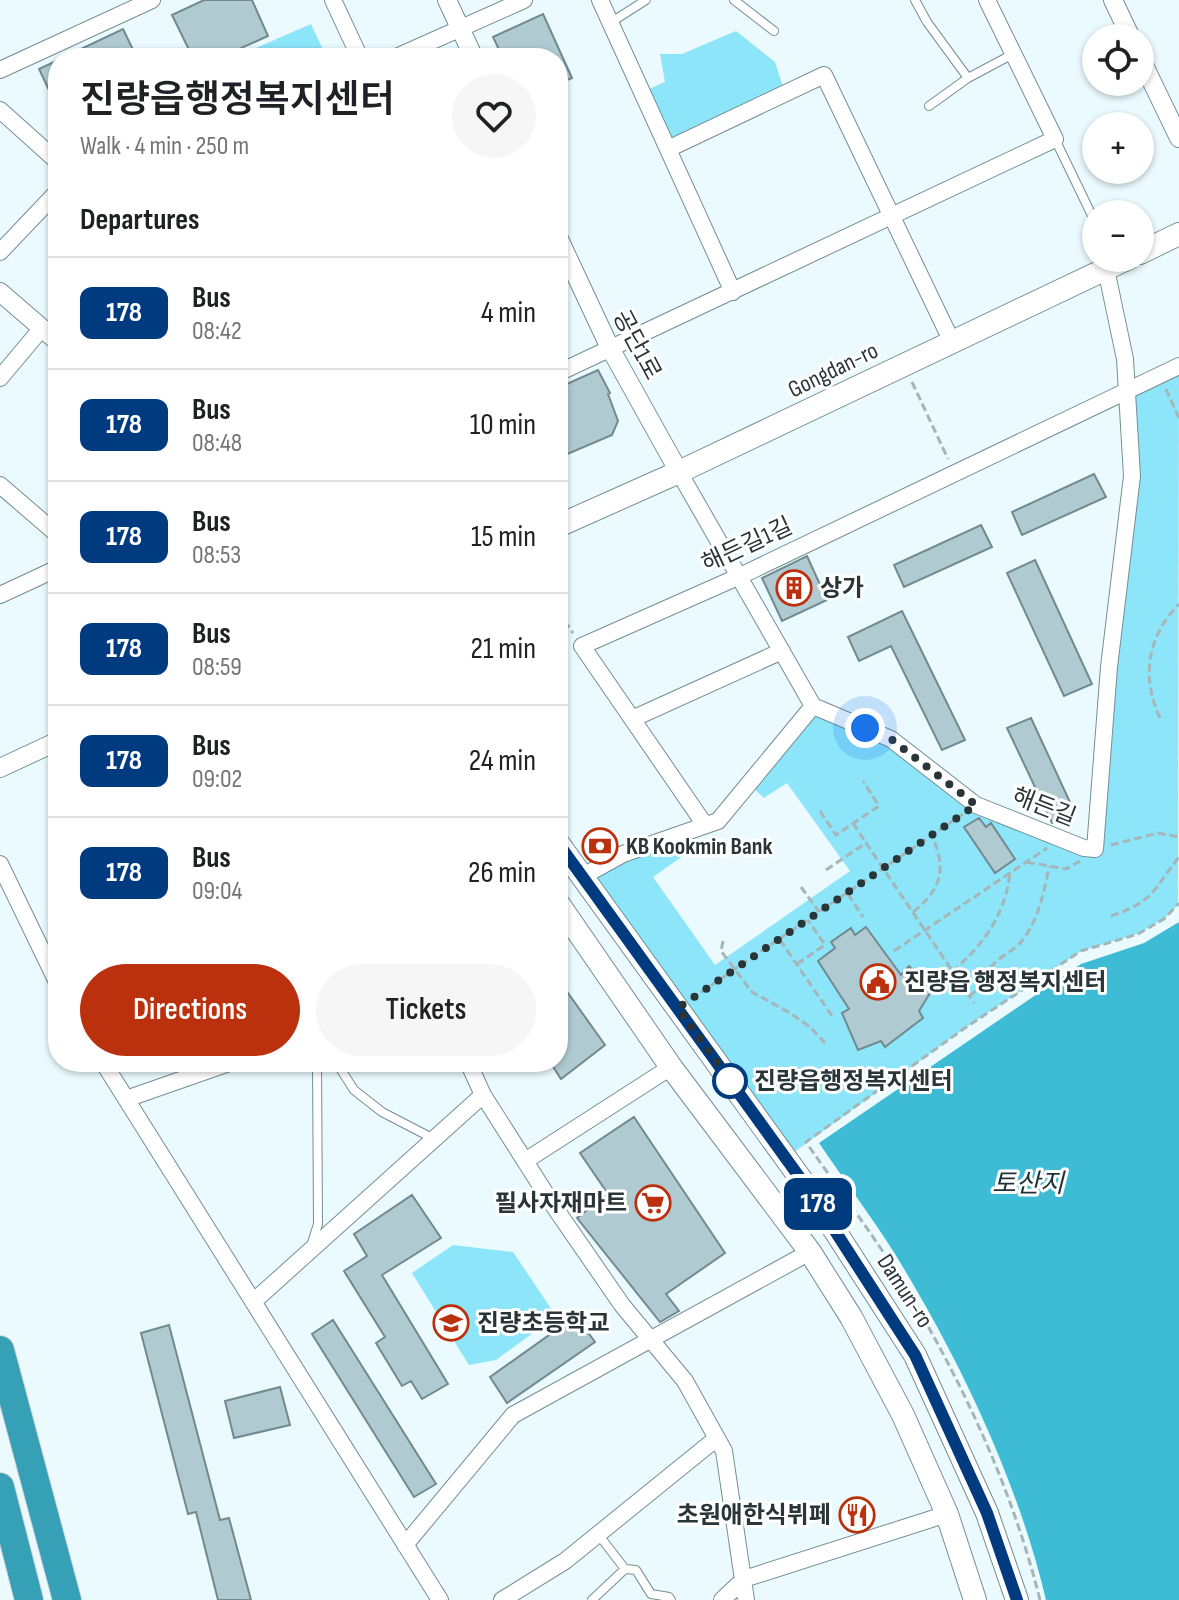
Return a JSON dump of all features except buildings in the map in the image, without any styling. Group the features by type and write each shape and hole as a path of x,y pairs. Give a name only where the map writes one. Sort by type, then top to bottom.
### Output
{"highway":[{"path":"0,1350 67,1600"},
{"path":"0,1487 29,1600"}],"main road":[{"path":"1154,246 1179,234"},
{"name":"Gongdan-ro","path":"568,522 679,472 1096,272"},
{"name":"Damun-ro","path":"568,856 808,1189 915,1355 987,1513 1017,1600"},
{"path":"568,918 671,1067 810,1252 851,1317 903,1415 947,1514 975,1600"}],"street":[{"path":"0,70 152,0"},
{"path":"333,0 355,48"},
{"path":"447,0 469,48"},
{"path":"417,48 524,0"},
{"path":"600,0 733,292"},
{"path":"568,368 1055,139 987,0"},
{"path":"1113,0 1124,24"},
{"path":"668,149 824,75 952,342"},
{"path":"1154,86 1179,138"},
{"path":"0,110 48,153"},
{"path":"0,252 48,202"},
{"name":"공단1로","path":"568,258 610,348 679,472"},
{"name":"해든길","path":"813,706 891,739 976,805 1084,848 1095,849 1109,667 1132,476 1117,272"},
{"path":"0,292 48,333"},
{"path":"0,378 42,328"},
{"name":"해든길1길","path":"582,646 740,576 1179,366"},
{"path":"583,876 623,854 718,821 813,706 679,472"},
{"path":"0,485 48,526"},
{"path":"0,595 48,573"},
{"path":"582,646 705,825"},
{"path":"632,719 782,651"},
{"path":"0,768 48,746"},
{"path":"0,864 48,963"},
{"path":"525,1161 671,1067"},
{"path":"109,1072 440,1600"},
{"path":"126,1099 203,1072"},
{"path":"473,1072 483,1095 525,1161 622,1305 685,1381 724,1451 746,1600"},
{"path":"253,1302 483,1095"},
{"path":"405,1545 513,1415 810,1252"},
{"path":"502,1600 565,1561 717,1438"},
{"path":"722,1600 744,1579 947,1514"}],"lane":[{"path":"610,23 646,0"},
{"path":"734,0 774,31"},
{"path":"915,0 927,22 968,78"},
{"path":"929,106 968,78 1013,54"},
{"path":"1055,139 1084,200"},
{"path":"310,1251 318,1224 317,1072"},
{"path":"342,1072 354,1090 382,1112 434,1139"},
{"path":"598,1534 625,1569 636,1570 651,1594 671,1600"},
{"path":"592,1600 625,1569"}],"path":[{"path":"904,365 954,473"},
{"path":"1160,375 1179,418"},
{"path":"1160,718 1148,684 1148,663 1160,628 1179,604"},
{"path":"568,626 582,646"},
{"path":"820,811 836,835 879,806 863,781"},
{"path":"678,1008 976,805"},
{"path":"853,823 974,1003"},
{"path":"1027,862 1066,869 1095,849 1158,833 1179,837"},
{"path":"913,912 933,892 942,866 931,836"},
{"path":"894,951 1060,839"},
{"path":"826,870 866,843"},
{"path":"1111,916 1134,908 1151,896 1179,857"},
{"path":"969,996 983,984 996,961 1017,947 1027,935 1041,901 1049,867"},
{"path":"952,972 972,955 997,920 1004,906 1010,873"},
{"path":"801,887 819,912"},
{"path":"847,893 863,917"},
{"path":"806,1142 965,1028 1081,951 1138,934 1164,919 1179,903"},
{"path":"797,965 825,945 808,920"},
{"path":"779,939 832,1016"},
{"path":"723,941 721,951 752,992 800,1020 825,1043"}],"shaded area":[{"path":"311,24 322,48 256,48"},
{"path":"736,31 775,62 785,93 668,149 642,92 665,82 660,54 682,54"},
{"path":"1179,366 1178,905 1164,919 1137,934 1081,951 965,1028 786,1158 583,876 672,837 684,855 653,877 715,965 850,871 787,783 764,798 749,784 813,706 891,739 976,805 1094,849 1132,476 1127,390"},
{"path":"453,1245 513,1252 556,1316 496,1360 469,1365 412,1273"}],"water":[{"name":"토산지","path":"1179,922 1179,1600 1046,1600 1020,1510 964,1378 895,1254 819,1143 1081,964 1144,943"}],"bus line":[{"name":"178","path":"568,856 808,1189 915,1355 987,1513 1017,1600"}],"place":[{"name":"상가","path":"794,588"},
{"name":"KB Kookmin Bank","path":"600,846"},
{"name":"진량읍 행정복지센터","path":"878,982"},
{"name":"진량읍행정복지센터","path":"730,1081"},
{"name":"필사자재마트","path":"653,1203"},
{"name":"진량초등학교","path":"451,1323"},
{"name":"초원애한식뷔페","path":"857,1515"}],"route":[{"path":"730,1081 732,1083 678,1008 976,805 891,739 865,728"}]}
